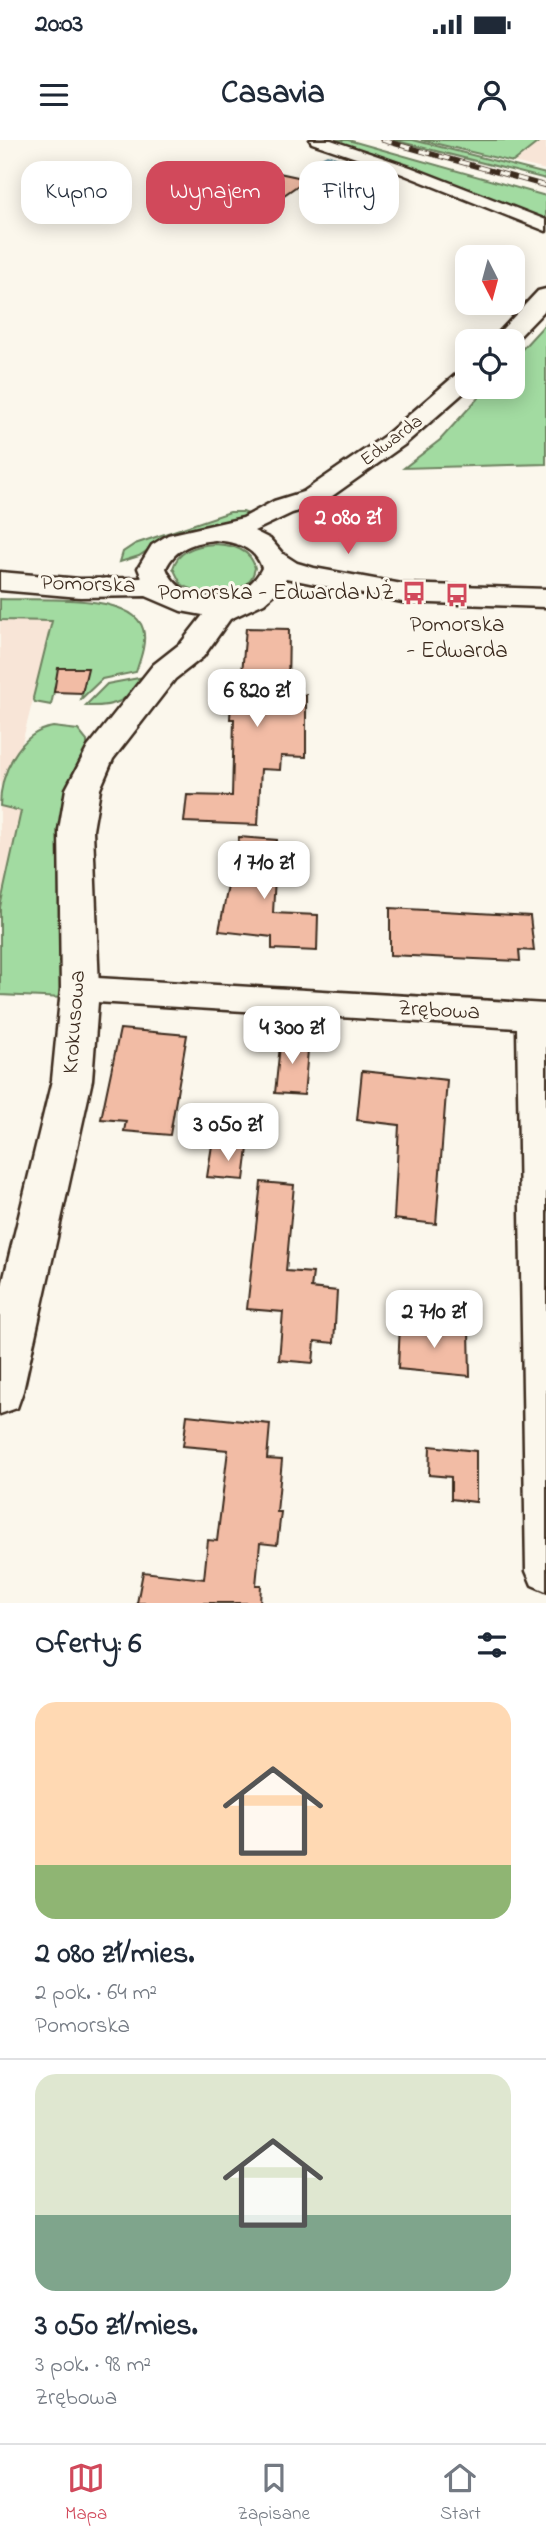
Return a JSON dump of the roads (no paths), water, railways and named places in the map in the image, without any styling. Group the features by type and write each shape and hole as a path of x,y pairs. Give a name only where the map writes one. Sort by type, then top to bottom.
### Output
{"street":[{"path":"317,140 405,170 546,226"},
{"path":"514,329 546,296"},
{"name":"Edwarda","path":"215,532 240,529 283,507 312,498 395,440 455,388"},
{"name":"Edwarda","path":"272,556 275,537 300,514 312,498"},
{"path":"402,593 309,576 287,569 262,545 242,536 215,532 178,540 160,552 152,568 157,585 169,595 198,606 285,592 361,598 402,593 546,597"},
{"name":"Pomorska","path":"6,581 134,566 160,552"},
{"path":"246,600 262,592 274,576 272,556"},
{"name":"Pomorska","path":"6,581 79,588 147,587 169,595"},
{"name":"Krokusowa","path":"164,672 180,615 179,606 169,595"},
{"name":"Krokusowa","path":"0,1391 66,1113 76,1047 80,989 75,852 83,789 99,755 164,672 192,650 220,613 246,600"},
{"name":"Zrębowa","path":"80,989 539,1017"},
{"path":"539,1017 546,1571"}],"water":[{"path":"327,155 345,161 315,161"}],"railway":[{"path":"382,140 546,186"}],"place":[{"name":"Pomorska - Edwarda NŻ","path":"414,593"},
{"name":"Pomorska - Edwarda","path":"457,595"}]}
